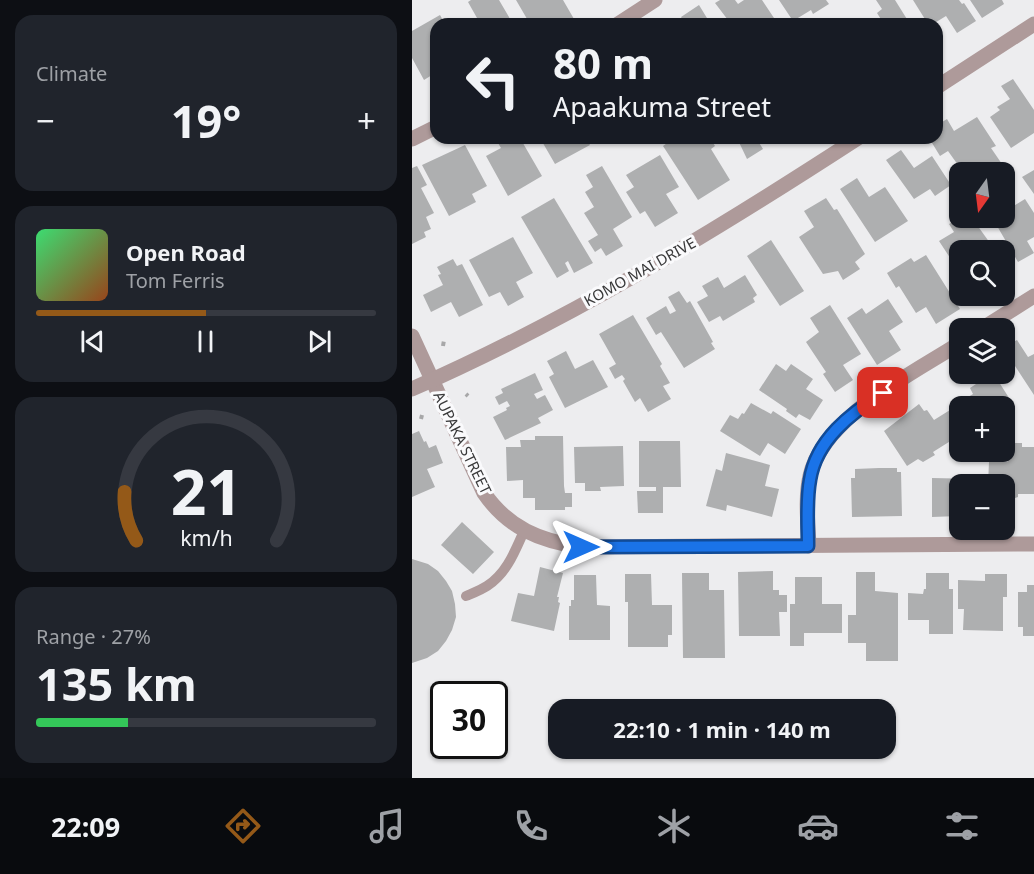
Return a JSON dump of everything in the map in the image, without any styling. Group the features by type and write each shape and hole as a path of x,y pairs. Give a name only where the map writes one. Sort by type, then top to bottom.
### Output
{"street":[{"path":"627,18 655,0"},
{"path":"943,83 1033,24"},
{"path":"412,139 430,131"},
{"name":"KOMO MAI DRIVE","path":"412,389 519,338 672,256 849,144"},
{"path":"999,318 1033,296"},
{"name":"AUPAKA STREET","path":"412,336 484,493 493,506 524,531 557,544 581,547 1033,544"},
{"path":"808,546 810,477 821,450 846,418 949,350"}],"lane":[{"path":"466,596 488,586 502,572 524,531"}],"path":[{"path":"443,346 444,340"}],"building":[{"path":"471,0 499,0 510,18 477,18 468,2"},
{"path":"516,0 563,0 573,18 526,18"},
{"path":"720,0 735,0 738,4 744,0 762,0 774,18 726,18 715,3"},
{"path":"779,0 826,0 829,4 813,14 811,10 798,18 791,18"},
{"path":"876,0 895,0 906,18 880,18 877,13 882,9"},
{"path":"913,0 959,0 962,4 964,3 976,21 957,33 946,16 924,18"},
{"path":"970,0 1002,0 1004,4 982,18"},
{"path":"699,5 707,18 682,18"},
{"path":"430,21 430,76 424,80 412,58 412,31"},
{"path":"1013,79 1034,110 1034,133 1011,148 990,117 1000,110 997,107 1010,99 1001,86"},
{"path":"977,117 996,146 991,148 1001,162 956,162 948,151 940,156 933,144 943,144 943,121 947,119 954,131"},
{"path":"499,144 523,144 542,176 508,196 486,156 501,148"},
{"path":"543,144 590,145 555,164"},
{"path":"666,144 714,144 715,146 711,149 730,180 698,200 663,146"},
{"path":"740,144 760,144 763,149 747,159"},
{"path":"465,145 487,186 472,194 476,202 449,216 422,165"},
{"path":"901,150 914,168 932,156 949,182 949,186 935,196 930,189 914,199 886,160"},
{"path":"660,155 679,187 666,194 678,213 655,227 645,211 640,214 626,192 634,187 626,175"},
{"path":"417,166 427,185 421,188 434,213 426,217 431,229 424,232 426,237 412,244 412,168"},
{"path":"602,166 632,217 613,229 623,246 606,256 601,248 595,252 588,241 598,235 584,213 594,207 585,192 593,187 586,175"},
{"path":"1034,170 1034,194 1022,177"},
{"path":"857,178 869,197 885,187 908,221 875,242 840,189"},
{"path":"554,198 593,263 574,273 568,261 565,263 569,271 557,278 521,217"},
{"path":"826,198 834,210 837,209 865,254 855,262 860,269 843,280 838,271 823,274 799,237 814,227 804,211"},
{"path":"1025,199 1034,213 1034,237 1027,241 1034,253 1018,262 1015,257 1015,240 1005,240 998,228 1015,228 1015,205"},
{"path":"952,228 979,228 988,240 949,240 949,256 939,241 954,232"},
{"path":"513,237 533,273 516,282 524,297 508,306 500,292 489,297 469,260"},
{"path":"771,240 804,291 780,306 747,256"},
{"path":"926,255 949,292 949,306 958,306 960,309 936,324 926,307 916,313 899,286 896,288 887,273 911,258 914,262"},
{"path":"453,259 457,266 462,264 483,305 459,317 451,302 431,312 423,295 443,285 437,267"},
{"path":"745,275 757,295 753,298 755,302 723,321 720,316 709,322 697,302 708,296 702,286 718,277 724,288"},
{"path":"679,291 687,303 690,301 715,349 684,368 661,332 656,335 646,318 666,306 670,314 676,311 668,297"},
{"path":"888,299 903,322 889,331 901,350 877,365 847,318 862,308 866,314"},
{"path":"830,305 861,354 843,365 853,380 835,392 823,374 826,372 806,342 819,332 810,318"},
{"path":"633,315 662,364 660,366 670,383 663,386 671,399 648,412 640,398 635,402 622,375 615,379 609,368 616,364 599,334"},
{"path":"1017,340 1028,357 1034,354 1034,395 1015,366 1015,341"},
{"path":"566,351 575,369 593,360 608,387 565,408 549,377 554,374 547,361"},
{"path":"776,364 786,371 791,364 813,379 806,389 823,400 810,420 799,414 796,418 759,390"},
{"path":"535,373 543,390 534,394 537,399 545,395 553,410 538,418 541,423 505,440 493,417 510,406 507,401 499,405 495,397 503,393 501,389"},
{"path":"976,384 1000,384 1008,396 970,396 973,394 970,388"},
{"path":"751,403 771,414 773,411 801,429 785,454 768,443 760,456 720,431 730,415 738,419"},
{"path":"919,404 934,420 949,411 949,442 933,452 935,455 923,462 918,459 907,466 884,431"},
{"path":"419,431 429,448 436,445 443,463 427,469 435,487 412,497 412,434"},
{"path":"535,436 563,436 564,486 565,493 572,493 572,507 565,507 565,510 535,510 535,498 523,498 523,480 507,481 506,447 521,447 520,440 535,440"},
{"path":"639,441 680,441 681,487 663,487 663,513 638,513 637,491 656,491 656,487 639,487"},
{"path":"1015,443 1022,443 1022,447 1034,447 1034,494 1018,494 1015,498 1015,474 988,474 989,462 1015,462"},
{"path":"623,446 624,486 600,487 601,491 585,491 585,483 575,483 574,447"},
{"path":"726,453 770,465 765,486 779,489 772,517 727,505 726,511 706,506 716,469 722,471"},
{"path":"897,468 897,472 901,472 902,516 852,517 851,478 855,478 855,469"},
{"path":"932,478 949,478 949,516 932,517"},
{"path":"462,522 494,552 473,574 441,545"},
{"path":"412,559 428,564 446,581 452,591 456,617 452,630 438,651 412,663"},
{"path":"540,567 563,573 557,597 560,603 554,631 511,621 518,593 534,596"},
{"path":"773,571 773,590 779,590 779,595 787,595 787,612 779,612 780,636 739,636 738,572"},
{"path":"856,572 875,572 875,591 898,593 898,661 866,661 866,643 848,643 848,615 856,615"},
{"path":"682,573 709,573 709,590 724,590 725,658 683,658"},
{"path":"926,573 949,573 949,589 953,589 953,634 929,634 929,620 908,620 908,593 923,594 926,589"},
{"path":"625,574 651,574 652,605 672,605 672,635 668,635 668,647 628,647 628,602 625,602"},
{"path":"985,574 1007,574 1007,597 1003,597 1003,631 963,630 964,609 958,609 958,580 985,581"},
{"path":"574,575 596,575 597,605 610,606 610,640 569,640 569,606 571,606 571,600 574,600"},
{"path":"795,577 822,577 822,604 842,604 842,633 804,633 804,646 790,646 790,604 795,604"},
{"path":"1027,585 1034,585 1034,636 1023,636 1023,627 1018,627 1018,592 1027,592"}],"route":[{"path":"581,547 808,546 808,492 813,465 821,450 846,418 883,393"}]}
